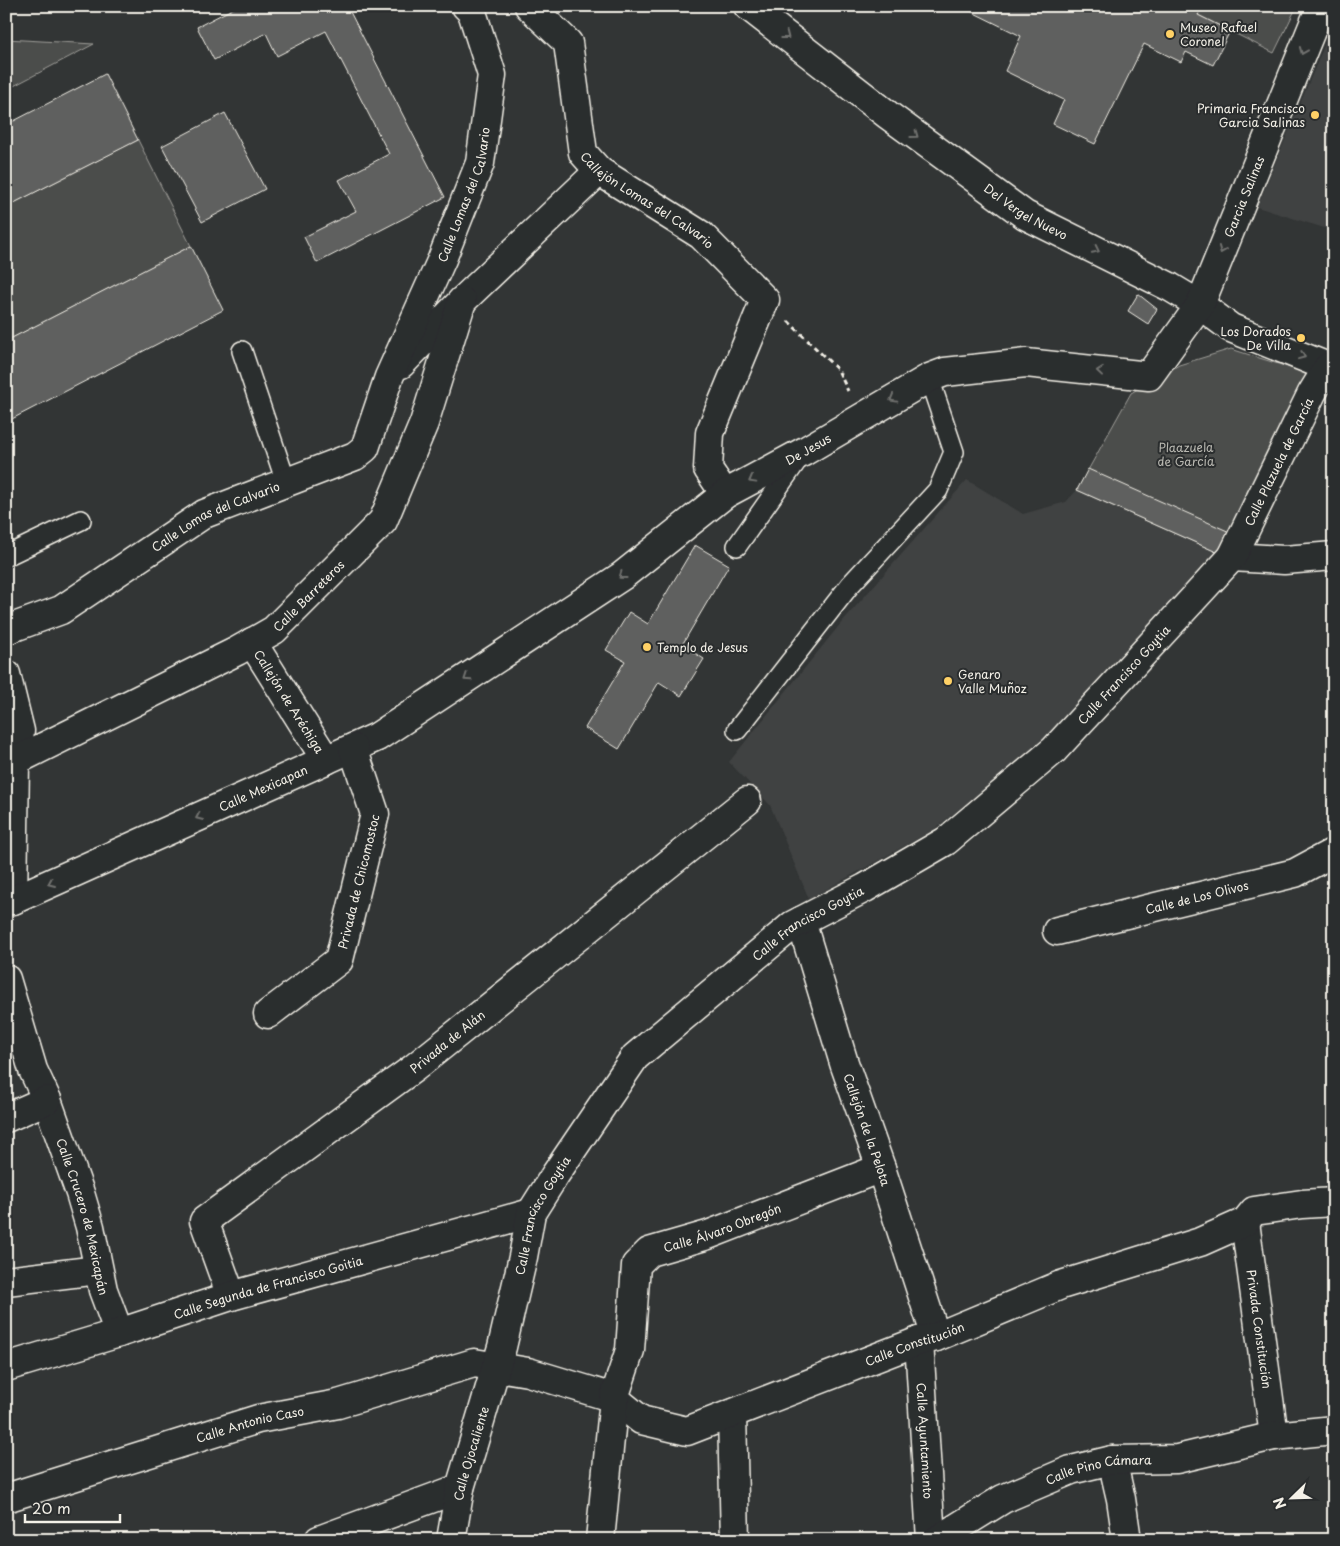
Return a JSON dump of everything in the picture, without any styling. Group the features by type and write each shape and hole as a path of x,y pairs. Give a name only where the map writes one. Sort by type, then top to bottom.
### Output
{"street":[{"name":"Calle Lomas del Calvario","path":"6,630 61,610 204,514 354,456 365,448 389,377 442,259 480,162 492,75 472,12 466,6"},
{"name":"Callejón Lomas del Calvario","path":"529,6 568,43 583,153 599,171 701,236 765,300"},
{"name":"Del Vergel Nuevo","path":"748,6 888,115 1025,214 1170,286 1231,328 1331,366"},
{"name":"Garcia Salinas","path":"1149,376 1200,305 1321,6"},
{"name":"Calle Lomas del Calvario","path":"389,377 462,302 599,171"},
{"path":"725,494 708,469 710,433 765,300"},
{"name":"Calle Barreteros","path":"13,753 228,656 274,630 383,521 424,423 462,302"},
{"name":"De Jesus","path":"508,651 622,576 725,494 804,451 929,378 945,372 1026,363 1149,376"},
{"name":"Calle Plazuela de García","path":"1232,557 1312,393 1331,366"},
{"path":"1232,557 1284,560 1334,556"},
{"name":"Calle Francisco Goytia","path":"495,1368 513,1302 531,1213 635,1056 793,925 865,888 946,841 1054,750 1232,557"},
{"name":"Callejón de Aréchiga","path":"252,642 326,760"},
{"name":"Calle Mexicapan","path":"10,900 377,737 508,651"},
{"path":"6,674 20,731 13,753 10,900"},
{"name":"Privada de Chicomostoc","path":"268,1014 339,960 375,814 353,748"},
{"name":"Privada de Alán","path":"232,1296 204,1221 414,1068 747,801"},
{"name":"Calle de Los Olivos","path":"1057,931 1295,873 1334,852"},
{"name":"Callejón de la Pelota","path":"801,921 844,1063 881,1168 928,1339"},
{"name":"Calle Crucero de Mexicapán","path":"6,979 33,1070 47,1100 80,1193 90,1226 103,1290 119,1333"},
{"path":"6,1118 47,1100"},
{"name":"Calle Álvaro Obregón","path":"600,1540 614,1398 630,1350 636,1265 649,1252 708,1235 881,1168"},
{"name":"Calle Constitución","path":"495,1368 528,1372 614,1398 641,1420 687,1431 928,1339 1061,1285 1200,1242 1245,1222 1254,1212 1302,1204 1334,1202"},
{"name":"Calle Segunda de Francisco Goitia","path":"6,1367 232,1296 531,1213"},
{"name":"Privada Constitución","path":"1245,1222 1274,1436"},
{"path":"6,1281 98,1270"},
{"name":"Calle Ayuntamiento","path":"928,1339 931,1540"},
{"name":"Calle Antonio Caso","path":"6,1498 258,1419 338,1404 474,1364 495,1368"},
{"name":"Calle Ojocaliente","path":"451,1540 460,1488 495,1368"},
{"path":"732,1414 735,1540"},
{"name":"Calle Pino Cámara","path":"937,1540 1003,1499 1071,1470 1112,1460 1177,1459 1274,1436 1334,1430"},
{"path":"1112,1460 1121,1499 1127,1540"},
{"path":"320,1540 460,1488"}],"lane":[{"path":"242,350 286,482"},
{"path":"738,730 850,585 938,490 954,452 929,378"},
{"path":"737,546 804,451"},
{"path":"6,556 81,520"}],"path":[{"path":"765,300 838,370 861,417"}],"shaded area":[{"name":"Primaria Francisco Garcia Salinas","path":"1334,22 1334,231 1257,207"},
{"name":"Genaro Valle Muñoz","path":"967,480 1023,514 1066,502 1077,490 1221,554 1047,739 933,830 809,899 770,805 729,762 842,622"}],"green space":[{"path":"1202,6 1297,6 1274,53 1198,15"},
{"path":"6,39 94,44 6,90"},
{"path":"138,140 191,246 6,341 6,207"},
{"name":"Plaazuela de García","path":"1231,349 1313,375 1221,554 1077,490 1131,393 1179,365"}],"building":[{"path":"238,6 347,6 445,197 317,263 304,237 356,211 339,180 389,154 326,31 277,56 266,33 214,60 197,27"},
{"path":"960,6 1202,6 1198,15 1230,31 1213,65 1186,52 1181,62 1144,44 1095,144 1053,124 1064,100 1005,71 1021,36"},
{"path":"105,74 138,140 6,207 6,125"},
{"path":"225,113 265,189 202,222 162,146"},
{"path":"191,246 223,310 6,422 6,341"},
{"path":"1138,294 1157,309 1148,324 1128,311"},
{"path":"1088,469 1232,533 1221,554 1077,490"},
{"name":"Templo de Jesus","path":"695,545 729,565 682,645 704,659 681,696 659,682 619,749 585,728 625,661 606,650 629,612 648,624"}],"place":[{"name":"Museo Rafael Coronel","path":"1170,34"},
{"name":"Primaria Francisco Garcia Salinas","path":"1315,115"},
{"name":"Los Dorados De Villa","path":"1301,338"},
{"name":"Templo de Jesus","path":"647,647"},
{"name":"Genaro Valle Muñoz","path":"948,681"}]}
